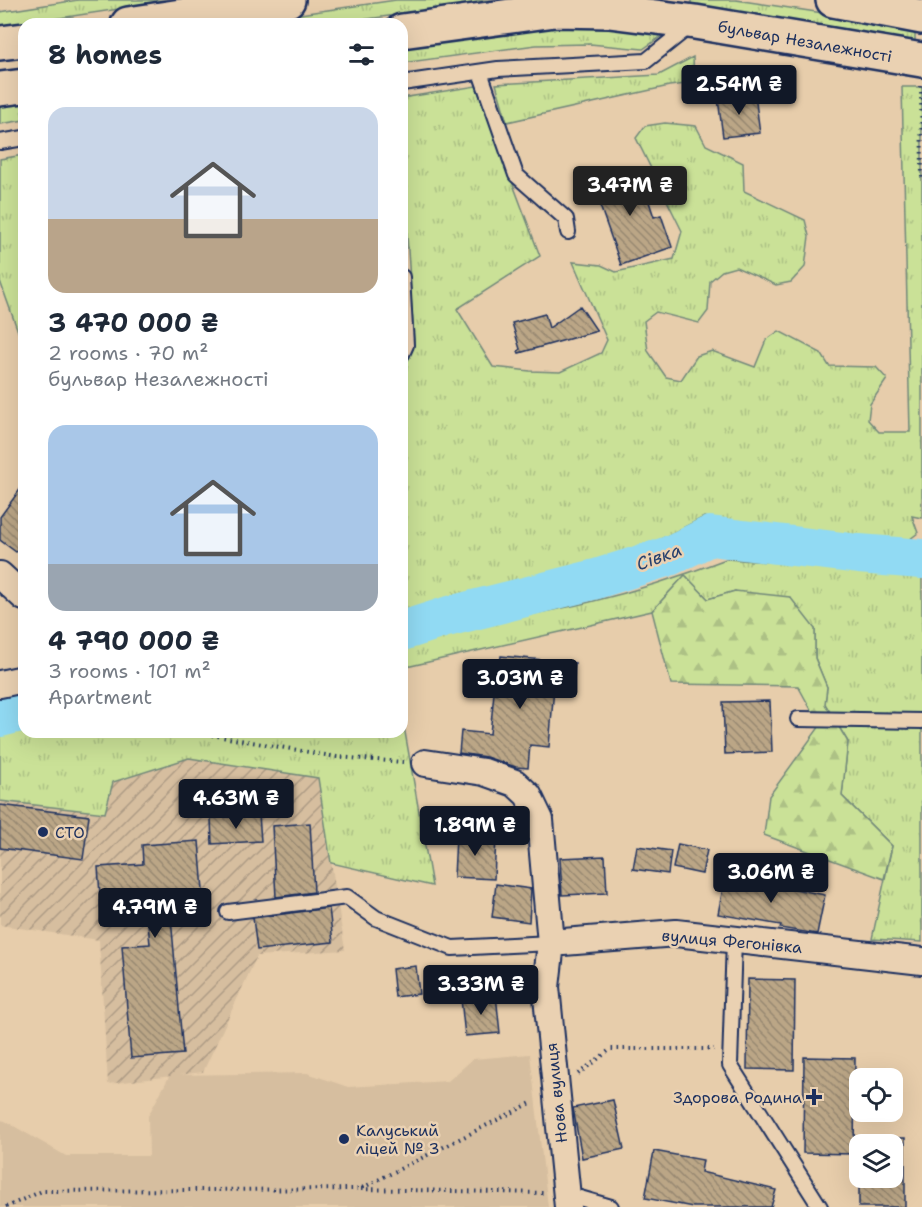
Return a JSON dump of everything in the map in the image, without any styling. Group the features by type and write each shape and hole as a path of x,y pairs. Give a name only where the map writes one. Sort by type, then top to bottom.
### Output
{"main road":[{"path":"168,18 288,0"},
{"path":"843,1 922,17"},
{"name":"бульвар Незалежності","path":"408,30 555,10 609,11 695,22 922,72"},
{"path":"0,43 18,41"},
{"path":"0,89 18,87"}],"street":[{"path":"0,575 18,592"},
{"path":"0,684 18,680"},
{"path":"425,763 484,772 515,783 528,795 540,820 551,943"},
{"name":"вулиця Фегонівка","path":"551,943 676,933 922,961"},
{"name":"Нова вулиця","path":"551,943 546,987 567,1200"}],"lane":[{"path":"408,82 498,69 646,61 695,22"},
{"path":"480,72 516,175 566,219 568,231"},
{"path":"0,142 18,139"},
{"path":"798,719 922,721"},
{"path":"228,912 347,897 376,918 452,948 551,943"},
{"path":"734,939 730,1065 820,1207"},
{"path":"567,1200 611,1207"}],"path":[{"path":"922,72 922,180"},
{"path":"228,738 337,757 425,763"},
{"path":"360,1189 556,1091 611,1049 730,1049"},
{"path":"6,1207 42,1191 360,1189 567,1200"}],"shaded area":[{"path":"189,758 318,778 345,950 257,956 203,1072 108,1084 99,940 0,925 0,801 105,813 113,782"},
{"name":"Калуський ліцей № 3","path":"530,1054 548,1207 0,1207 0,1120 66,1156 149,1156 148,1116 170,1075 307,1073 348,1087 448,1081 473,1059"}],"green space":[{"path":"78,0 179,0 60,18 18,18 18,24 0,27 0,12"},
{"path":"396,0 500,0 375,18 273,18"},
{"path":"691,0 736,0 915,27 915,46 691,8"},
{"path":"611,27 666,33 643,49 590,44 536,45 408,62 408,44 525,28"},
{"path":"693,57 694,83 669,86 507,122 496,84 659,75"},
{"path":"476,86 540,256 457,309 493,367 560,372 601,353 607,340 573,262 601,265 616,272 674,259 682,231 636,138 645,126 665,123 696,126 706,145 743,163 744,191 805,220 809,236 805,267 791,282 776,285 736,267 722,271 710,281 708,311 699,323 656,312 644,321 648,351 666,377 681,380 697,356 712,351 755,367 766,340 779,331 821,353 829,366 876,367 887,379 870,404 868,420 879,432 910,432 902,87 922,87 922,518 912,516 918,533 898,548 704,517 627,556 557,571 408,611 408,359 414,341 408,250 408,97"},
{"path":"18,102 18,121 0,124 0,104"},
{"path":"18,156 18,331 0,281 0,159"},
{"path":"726,559 922,573 922,942 872,939 892,846 842,796 848,742 825,704 827,687 815,658 815,629 735,591 708,599 685,575 652,611 408,667 408,645 425,639 607,598"},
{"path":"685,575 708,599 735,591 790,597 815,629 815,658 827,687 825,704 848,742 842,796 892,846 884,879 764,835 769,796 820,726 798,686 671,684 652,611"},
{"path":"18,678 18,738 406,738 432,886 331,863 318,778 189,758 113,782 105,813 0,801 0,687"}],"building":[{"path":"755,95 760,133 723,137 718,99"},
{"path":"638,168 654,217 661,215 672,247 621,265 590,184"},
{"path":"580,306 597,331 519,353 520,349 512,323 545,314 549,328"},
{"path":"18,492 18,550 16,552 0,540 0,517"},
{"path":"501,656 575,663 572,690 554,688 549,747 530,745 528,768 516,767 486,757 459,753 461,731 490,734"},
{"path":"770,701 772,752 725,754 723,702"},
{"name":"СТО","path":"0,805 89,816 83,859 0,848"},
{"path":"259,815 261,841 212,844 211,818"},
{"path":"310,823 314,892 276,897 272,826"},
{"path":"456,836 496,837 494,879 454,877"},
{"path":"199,841 205,915 171,918 183,1054 131,1058 122,946 150,944 146,905 101,908 98,867 143,864 142,845"},
{"path":"678,844 707,850 702,874 673,868"},
{"path":"637,846 671,851 668,874 633,869"},
{"path":"605,856 607,893 562,895 560,858"},
{"path":"726,872 761,878 760,882 825,895 817,934 718,914"},
{"path":"496,884 531,889 529,922 492,917"},
{"path":"329,908 333,942 257,950 253,918"},
{"path":"416,966 419,994 395,997 392,969"},
{"path":"748,979 795,980 794,1070 747,1069"},
{"path":"496,995 500,1033 465,1036 461,999"},
{"path":"804,1057 855,1058 855,1068 849,1068 849,1122 854,1122 854,1134 849,1134 849,1154 803,1153"},
{"path":"613,1100 624,1149 582,1158 573,1108"},
{"path":"903,1138 905,1138 905,1207 859,1207 859,1188 903,1188"},
{"path":"654,1151 703,1160 701,1172 776,1190 771,1207 693,1207 645,1198"}],"waterway":[{"name":"Сівка","path":"408,629 446,617 596,579 669,556 710,536 859,554 922,559"},
{"name":"Сівка","path":"0,717 18,712"}],"place":[{"name":"СТО","path":"43,832"},
{"name":"Здорова Родина","path":"814,1097"},
{"name":"Калуський ліцей № 3","path":"344,1139"}]}
